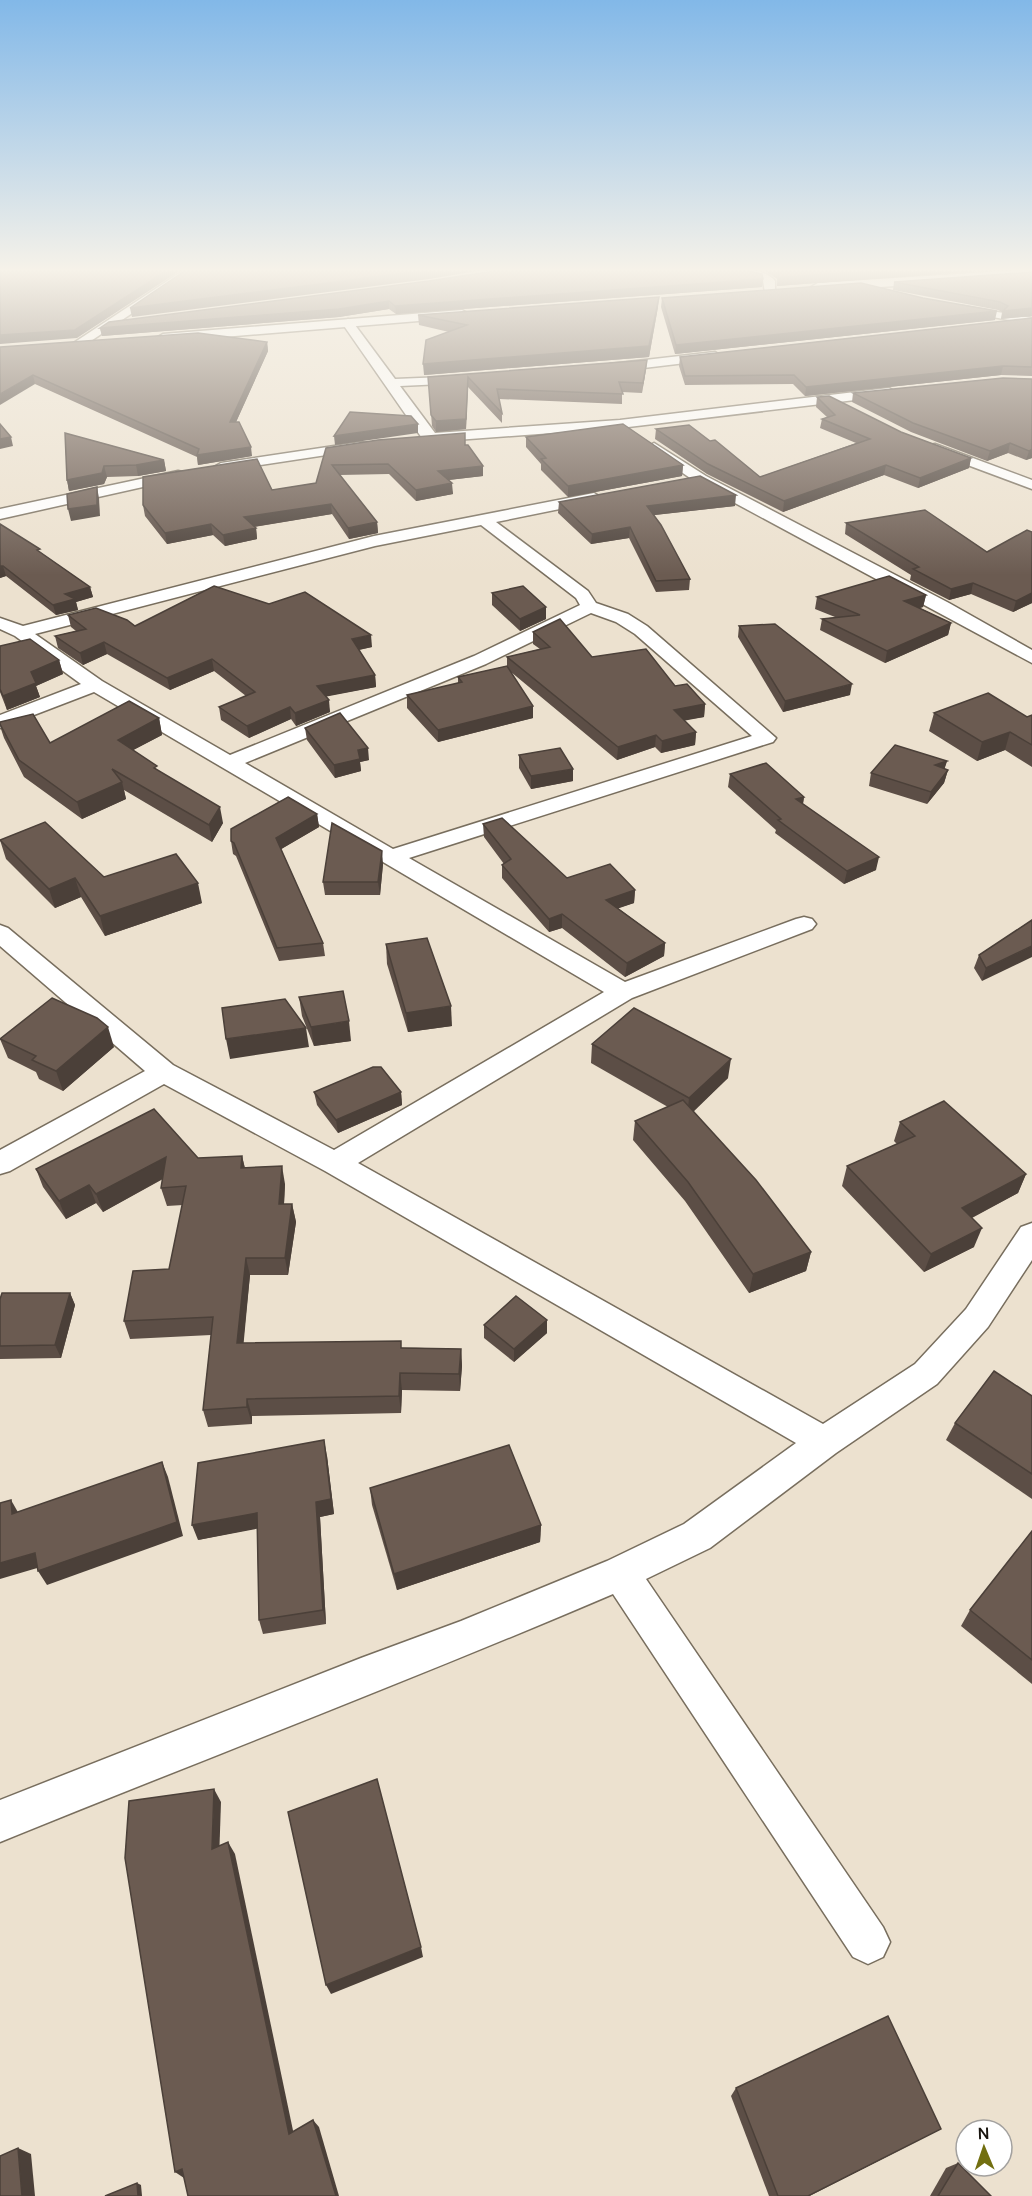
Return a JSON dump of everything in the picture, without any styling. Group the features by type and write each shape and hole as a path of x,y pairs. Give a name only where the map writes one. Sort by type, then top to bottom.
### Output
{"street":[{"path":"382,370 431,438"},
{"path":"391,383 472,379"},
{"path":"410,440 620,424 898,391"},
{"path":"829,399 848,409"},
{"path":"620,424 702,479 943,607 1032,658"},
{"path":"916,441 1032,485"},
{"path":"209,469 378,444"},
{"path":"0,514 190,473"},
{"path":"678,483 702,479"},
{"path":"21,632 374,541 608,496"},
{"path":"390,857 766,738 641,630 622,618 590,607 582,595 483,519"},
{"path":"228,763 480,660 590,607"},
{"path":"0,623 21,632 95,685 623,992"},
{"path":"0,722 95,685"},
{"path":"335,1163 623,992 804,924"},
{"path":"0,933 164,1072 335,1163 824,1442"},
{"path":"0,1163 164,1072"},
{"path":"0,1821 361,1677 461,1640 620,1573 697,1536 824,1442 926,1374 977,1318 1030,1242"},
{"path":"620,1573 868,1942"}],"building":[{"path":"0,370 254,370 230,422 239,422 251,447 197,455 199,449 33,375 0,394"},
{"path":"512,370 645,370 643,383 619,382 623,394 497,389 502,413 468,377 466,419 436,421 431,415 428,377"},
{"path":"684,370 961,370 806,387 794,375 685,376"},
{"path":"1003,378 1032,379 1032,449 1029,451 1010,443 990,451 913,423 853,393"},
{"path":"829,396 901,432 971,458 920,478 886,465 784,501 708,464 656,429 689,425 710,441 715,440 760,477 870,439 822,419 835,415 817,397"},
{"path":"350,412 411,416 418,424 334,436"},
{"path":"0,424 11,437 0,439"},
{"path":"623,424 683,465 568,486 541,459 546,458 526,437"},
{"path":"65,433 164,460 136,465 104,466 102,473 67,480"},
{"path":"465,433 465,445 468,445 483,466 438,471 452,483 416,490 388,464 332,465 377,522 348,528 331,504 244,517 256,528 223,535 211,524 165,533 143,505 143,477 257,459 272,490 316,483 326,448 378,440"},
{"path":"700,476 736,495 647,506 661,525 690,579 656,581 630,527 592,534 559,502"},
{"path":"97,487 97,505 68,509 67,494"},
{"path":"925,510 987,552 1027,530 1032,532 1032,593 1016,601 973,583 951,589 913,569 919,567 846,523"},
{"path":"0,524 40,549 37,550 90,587 65,594 75,599 53,605 0,566"},
{"path":"889,576 926,595 904,601 951,623 887,651 822,619 860,615 817,597"},
{"path":"214,586 269,604 305,592 371,635 352,639 375,675 317,686 329,700 295,713 290,707 247,726 219,707 255,692 212,659 167,678 104,642 80,653 55,636 86,629 68,615 96,608 127,620 135,626"},
{"path":"523,586 546,607 520,619 492,593"},
{"path":"560,619 592,657 646,649 675,686 687,684 705,704 674,710 696,732 662,741 656,735 618,747 507,657 550,647 533,632"},
{"path":"775,624 852,684 785,701 739,626"},
{"path":"30,639 59,660 31,672 36,683 3,696 0,689 0,646"},
{"path":"507,666 533,706 438,730 407,695 462,682 458,677"},
{"path":"988,693 1027,717 1032,715 1032,745 1010,732 982,742 934,713"},
{"path":"129,701 159,718 118,740 157,766 154,768 220,807 209,825 112,769 122,782 77,802 19,760 0,724 0,722 33,714 50,743"},
{"path":"340,713 368,748 358,750 360,759 334,765 305,728"},
{"path":"895,745 947,761 935,765 948,770 931,792 871,773"},
{"path":"560,748 573,769 531,776 519,755"},
{"path":"766,763 804,797 796,799 879,857 847,871 778,820 781,819 730,774"},
{"path":"288,797 317,814 276,838 323,943 277,948 234,843 231,841 231,829"},
{"path":"502,818 567,878 610,864 635,890 606,900 665,943 627,963 562,914 549,919 502,865 511,859 483,824"},
{"path":"45,822 104,877 176,854 198,883 100,916 75,878 49,889 0,840"},
{"path":"332,823 382,851 378,882 323,882"},
{"path":"1032,920 1032,946 986,968 979,955"},
{"path":"427,938 451,1006 406,1013 386,944"},
{"path":"343,991 349,1021 311,1027 299,997"},
{"path":"52,998 97,1018 108,1027 56,1071 32,1060 36,1056 0,1039"},
{"path":"285,999 306,1028 226,1039 222,1008"},
{"path":"634,1008 731,1059 689,1098 592,1044"},
{"path":"373,1067 381,1067 401,1092 336,1120 314,1092"},
{"path":"683,1100 756,1180 811,1252 753,1274 688,1182 635,1121"},
{"path":"944,1101 1026,1174 962,1208 982,1228 931,1254 847,1166 915,1136 900,1122"},
{"path":"154,1109 198,1158 242,1156 241,1168 282,1166 279,1204 292,1204 285,1258 246,1258 237,1343 401,1341 401,1348 461,1349 459,1374 400,1373 399,1396 247,1399 247,1407 203,1410 213,1317 124,1321 133,1271 169,1269 186,1186 161,1188 166,1157 96,1194 89,1185 59,1201 36,1169"},
{"path":"2,1293 70,1293 55,1345 0,1346"},
{"path":"516,1296 547,1320 514,1349 484,1325"},
{"path":"994,1371 1032,1396 1032,1474 955,1423"},
{"path":"324,1440 331,1499 316,1502 323,1610 259,1620 257,1513 192,1525 198,1463"},
{"path":"509,1445 541,1525 394,1574 370,1488"},
{"path":"162,1462 177,1522 38,1571 35,1553 0,1563 0,1503 11,1500 12,1514"},
{"path":"1032,1531 1032,1660 970,1610"},
{"path":"377,1779 421,1947 326,1985 288,1812"},
{"path":"214,1789 212,1849 228,1842 289,2134 313,2120 336,2196 188,2196 182,2169 175,2172 125,1858 129,1801"},
{"path":"888,2016 941,2129 808,2196 778,2196 736,2088"},
{"path":"18,2148 22,2196 0,2196 0,2156"},
{"path":"954,2170 954,2178 973,2178 991,2196 938,2196"},
{"path":"137,2183 138,2196 105,2196"}]}
